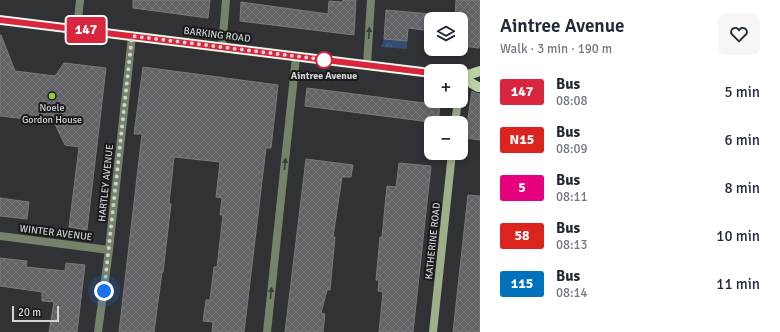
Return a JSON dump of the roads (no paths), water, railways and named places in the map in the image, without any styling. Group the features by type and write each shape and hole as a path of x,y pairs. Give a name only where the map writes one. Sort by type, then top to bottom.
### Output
{"main road":[{"name":"BARKING ROAD","path":"0,20 424,72"},
{"path":"468,76 480,71"},
{"path":"468,82 480,87"},
{"name":"KATHERINE ROAD","path":"433,332 451,160"}],"street":[{"path":"77,29 80,0"},
{"path":"222,47 226,0"},
{"path":"367,65 372,0"},
{"name":"HARTLEY AVENUE","path":"98,332 109,250 132,36"},
{"path":"267,332 296,57"},
{"name":"WINTER AVENUE","path":"0,236 109,250"}],"place":[{"name":"Aintree Avenue","path":"324,60"},
{"name":"Noele Gordon House","path":"52,96"}]}
